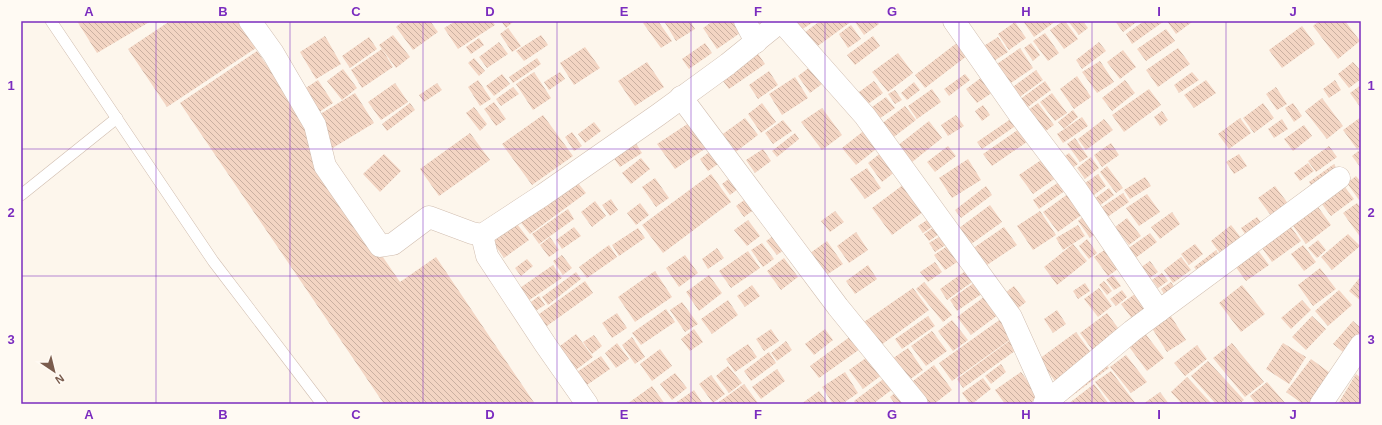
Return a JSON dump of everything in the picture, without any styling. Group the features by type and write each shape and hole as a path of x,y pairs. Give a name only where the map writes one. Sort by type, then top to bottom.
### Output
{"street":[{"path":"250,21 273,53 315,125 325,166 380,246 393,244 429,217 482,235 543,195 658,115 728,64 781,21 865,116 1011,317 1047,402 1132,331 1339,178"},
{"path":"745,21 756,42"},
{"path":"954,21 1018,114 1076,189 1159,311"},
{"path":"681,97 838,306 917,404"},
{"path":"482,235 487,256 588,404"},
{"path":"1321,404 1361,345"}],"lane":[{"path":"51,21 213,261 322,404"},
{"path":"21,195 117,118"}],"building":[{"path":"77,21 151,21 97,53"},
{"path":"170,21 242,21 259,46 167,107 128,49"},
{"path":"403,21 430,21 438,32 413,50 396,27"},
{"path":"456,21 492,21 495,25 458,49 444,28"},
{"path":"501,21 514,21 506,28"},
{"path":"646,21 658,21 672,41 661,48 643,23"},
{"path":"664,21 690,21 695,29 676,41"},
{"path":"713,21 736,21 743,31 717,49 703,28"},
{"path":"795,21 815,21 801,30"},
{"path":"820,21 852,21 815,48 804,33"},
{"path":"876,21 879,24 864,35 855,22"},
{"path":"1023,21 1056,21 1034,37"},
{"path":"1065,21 1078,39 1064,49 1050,30"},
{"path":"1068,21 1083,21 1088,28 1079,35"},
{"path":"1115,21 1138,21 1123,32"},
{"path":"1144,21 1163,22 1132,44 1126,34"},
{"path":"1167,21 1191,21 1192,22 1176,34"},
{"path":"1319,21 1345,21 1360,41 1338,59 1313,26"},
{"path":"1015,22 1026,38 1009,50 998,34"},
{"path":"851,25 861,39 848,48 839,34"},
{"path":"1302,26 1315,44 1282,68 1269,50"},
{"path":"508,28 521,46 512,52 500,34"},
{"path":"1166,29 1175,41 1146,61 1137,49"},
{"path":"1045,33 1059,53 1048,61 1033,41"},
{"path":"393,35 410,57 396,68 379,45"},
{"path":"541,35 548,45 524,61 516,51"},
{"path":"325,36 341,64 316,79 300,52"},
{"path":"873,36 880,46 855,65 847,55"},
{"path":"369,37 377,49 350,68 342,56"},
{"path":"998,37 1008,52 989,64 979,49"},
{"path":"479,38 484,45 471,54 466,47"},
{"path":"962,39 972,52 925,88 915,75"},
{"path":"499,42 508,54 487,68 479,57"},
{"path":"1099,42 1106,51 1082,69 1076,60"},
{"path":"705,43 712,53 689,69 682,59"},
{"path":"1031,43 1040,55 1033,61 1024,48"},
{"path":"585,47 600,68 574,85 560,63"},
{"path":"754,48 765,64 729,89 717,73"},
{"path":"1020,48 1033,68 1005,87 991,68"},
{"path":"1178,48 1190,64 1158,87 1146,70"},
{"path":"382,49 393,67 362,88 351,70"},
{"path":"1123,50 1136,67 1120,79 1107,62"},
{"path":"257,51 319,141 308,148 400,282 436,257 535,404 384,404 180,103"},
{"path":"898,53 913,73 888,92 872,72"},
{"path":"474,58 485,71 479,76 468,63"},
{"path":"537,58 541,64 513,83 509,77"},
{"path":"1100,61 1114,82 1097,93 1082,72"},
{"path":"647,62 664,87 635,106 618,81"},
{"path":"1353,62 1361,71 1361,79 1349,88 1338,74"},
{"path":"814,64 826,81 810,93 798,76"},
{"path":"343,69 357,88 342,100 327,81"},
{"path":"1036,70 1043,80 1017,99 1010,89"},
{"path":"769,71 778,85 758,99 749,85"},
{"path":"534,72 551,98 533,110 516,84"},
{"path":"560,72 565,79 549,90 544,82"},
{"path":"1192,72 1199,80 1179,93 1174,85"},
{"path":"502,74 510,84 494,96 486,86"},
{"path":"965,74 970,80 949,96 944,89"},
{"path":"1077,76 1091,97 1074,109 1060,89"},
{"path":"795,77 808,98 782,115 769,94"},
{"path":"982,77 993,92 977,103 966,89"},
{"path":"318,80 333,103 313,116 298,93"},
{"path":"478,80 491,99 480,106 468,87"},
{"path":"1125,80 1135,93 1112,111 1102,98"},
{"path":"1206,80 1216,93 1194,108 1184,95"},
{"path":"1335,80 1341,90 1329,98 1323,89"},
{"path":"874,81 883,93 864,107 855,95"},
{"path":"1045,81 1051,90 1021,112 1015,103"},
{"path":"914,82 920,90 907,100 901,93"},
{"path":"395,83 408,102 381,120 368,102"},
{"path":"437,83 442,90 424,102 419,95"},
{"path":"1361,85 1361,108 1350,93"},
{"path":"513,87 519,94 501,106 496,99"},
{"path":"1276,87 1287,104 1277,110 1266,94"},
{"path":"932,89 941,102 917,119 908,106"},
{"path":"1149,89 1161,105 1124,132 1112,115"},
{"path":"895,90 902,100 895,104 888,94"},
{"path":"355,93 374,123 331,149 312,119"},
{"path":"1052,93 1067,113 1055,121 1040,102"},
{"path":"886,97 895,108 873,123 865,112"},
{"path":"1322,98 1343,126 1327,139 1305,111"},
{"path":"494,102 506,119 496,126 484,109"},
{"path":"410,103 415,110 387,131 382,124"},
{"path":"762,103 776,122 761,133 748,114"},
{"path":"1038,103 1054,125 1040,135 1024,113"},
{"path":"1263,103 1274,118 1254,133 1243,118"},
{"path":"1293,103 1302,116 1294,122 1285,108"},
{"path":"983,105 990,115 982,121 975,111"},
{"path":"905,106 916,120 886,143 876,128"},
{"path":"474,107 487,124 480,131 466,113"},
{"path":"822,108 842,135 822,150 801,122"},
{"path":"1073,110 1078,117 1064,129 1058,122"},
{"path":"1162,111 1168,120 1160,126 1154,117"},
{"path":"543,115 573,156 532,185 502,144"},
{"path":"956,115 964,126 948,136 941,125"},
{"path":"1015,116 1020,123 982,149 977,142"},
{"path":"1082,117 1088,126 1063,143 1057,134"},
{"path":"1361,117 1361,146 1357,149 1343,130"},
{"path":"745,118 758,135 733,154 720,136"},
{"path":"1240,118 1251,133 1229,149 1218,134"},
{"path":"695,119 712,144 675,169 657,144"},
{"path":"1104,119 1113,130 1086,150 1078,139"},
{"path":"1282,119 1288,129 1274,138 1268,129"},
{"path":"783,120 792,131 773,144 765,133"},
{"path":"929,121 942,138 906,167 892,150"},
{"path":"594,122 601,131 585,143 578,134"},
{"path":"1025,125 1034,137 992,166 983,154"},
{"path":"1304,125 1312,136 1293,151 1284,139"},
{"path":"866,129 880,146 856,165 842,148"},
{"path":"572,132 582,146 574,151 565,137"},
{"path":"470,133 490,160 439,196 420,169"},
{"path":"795,133 799,139 777,157 772,151"},
{"path":"1075,138 1088,157 1080,162 1067,144"},
{"path":"635,142 642,153 620,167 613,157"},
{"path":"1111,143 1119,155 1102,167 1094,155"},
{"path":"948,146 956,156 935,172 927,162"},
{"path":"1329,146 1337,157 1316,172 1308,161"},
{"path":"716,147 725,159 708,171 700,159"},
{"path":"763,149 771,161 755,173 746,160"},
{"path":"1361,149 1361,168 1352,156"},
{"path":"882,152 896,171 882,182 868,163"},
{"path":"1069,153 1078,164 1065,173 1057,162"},
{"path":"384,154 401,171 380,192 363,174"},
{"path":"1239,154 1247,166 1234,174 1226,162"},
{"path":"1047,156 1060,175 1033,194 1019,175"},
{"path":"1091,157 1099,168 1085,179 1077,168"},
{"path":"641,158 650,169 631,184 622,173"},
{"path":"968,159 981,180 952,198 939,178"},
{"path":"1308,163 1314,171 1300,181 1294,173"},
{"path":"1334,164 1340,174 1315,191 1309,182"},
{"path":"1107,166 1123,188 1116,193 1100,172"},
{"path":"867,168 881,188 865,199 850,179"},
{"path":"711,174 731,202 663,253 642,225"},
{"path":"1098,174 1106,186 1087,200 1078,188"},
{"path":"1356,176 1361,182 1361,198 1359,200 1347,183"},
{"path":"1145,177 1151,186 1130,199 1124,190"},
{"path":"574,178 586,193 530,234 518,219"},
{"path":"655,178 669,198 656,207 642,187"},
{"path":"730,178 738,189 730,195 722,184"},
{"path":"1063,179 1069,188 1039,209 1033,200"},
{"path":"907,182 927,209 892,235 872,208"},
{"path":"1341,182 1354,199 1331,216 1318,199"},
{"path":"986,186 992,195 961,218 955,210"},
{"path":"1275,186 1292,209 1275,221 1258,198"},
{"path":"1109,188 1114,195 1095,209 1090,202"},
{"path":"1072,191 1087,211 1058,232 1043,212"},
{"path":"1123,193 1129,202 1103,220 1096,211"},
{"path":"1147,194 1160,212 1139,226 1126,208"},
{"path":"751,195 759,206 744,217 736,206"},
{"path":"611,199 618,210 610,216 602,205"},
{"path":"1313,200 1331,225 1306,244 1288,219"},
{"path":"595,201 606,216 592,227 581,212"},
{"path":"640,203 649,215 636,225 627,213"},
{"path":"1357,203 1361,208 1361,238 1343,213"},
{"path":"990,205 1002,222 967,247 955,231"},
{"path":"568,209 574,219 539,244 532,234"},
{"path":"835,211 844,222 830,232 821,221"},
{"path":"1040,211 1056,235 1033,250 1017,226"},
{"path":"1089,212 1102,229 1090,238 1078,221"},
{"path":"1172,212 1180,224 1160,239 1151,227"},
{"path":"933,216 938,223 923,233 918,226"},
{"path":"1257,217 1265,228 1249,240 1241,228"},
{"path":"1127,218 1141,236 1129,245 1115,227"},
{"path":"748,220 760,236 747,246 734,230"},
{"path":"1286,220 1301,241 1272,262 1257,241"},
{"path":"940,223 945,230 929,241 924,234"},
{"path":"517,224 529,240 504,258 492,241"},
{"path":"1078,225 1085,236 1063,250 1056,238"},
{"path":"1231,225 1246,244 1225,260 1211,241"},
{"path":"574,227 581,236 562,249 556,240"},
{"path":"1004,227 1017,245 984,267 972,249"},
{"path":"638,228 645,238 619,256 612,245"},
{"path":"779,232 789,246 777,255 766,241"},
{"path":"856,232 868,250 849,263 837,246"},
{"path":"947,232 953,240 935,252 929,243"},
{"path":"1150,233 1157,242 1130,262 1123,252"},
{"path":"1348,234 1360,246 1332,270 1321,257"},
{"path":"550,237 559,250 549,257 540,245"},
{"path":"1087,239 1097,253 1089,259 1079,246"},
{"path":"1318,240 1326,250 1317,258 1308,248"},
{"path":"827,241 843,264 822,278 806,256"},
{"path":"955,241 965,257 945,270 934,255"},
{"path":"762,243 774,259 763,267 751,250"},
{"path":"1073,244 1087,261 1057,285 1044,267"},
{"path":"1195,244 1203,254 1189,265 1181,254"},
{"path":"609,245 617,257 587,278 579,267"},
{"path":"1112,245 1125,264 1108,276 1094,257"},
{"path":"1254,245 1269,265 1246,281 1232,262"},
{"path":"1303,245 1316,262 1304,271 1291,254"},
{"path":"717,248 724,258 708,269 702,259"},
{"path":"1216,250 1224,262 1203,278 1194,267"},
{"path":"748,251 760,268 731,288 719,271"},
{"path":"562,255 572,268 563,275 553,261"},
{"path":"685,255 698,273 679,287 666,268"},
{"path":"1181,257 1191,270 1173,283 1164,270"},
{"path":"784,258 798,277 781,290 767,271"},
{"path":"527,259 533,266 521,276 515,268"},
{"path":"1150,261 1158,272 1143,283 1134,272"},
{"path":"935,262 942,272 928,282 920,272"},
{"path":"553,265 562,278 525,303 517,290"},
{"path":"868,265 877,279 855,294 846,281"},
{"path":"971,267 979,277 947,300 940,289"},
{"path":"1320,268 1336,289 1313,306 1298,285"},
{"path":"655,271 672,297 635,322 618,297"},
{"path":"576,272 581,279 548,305 542,297"},
{"path":"1162,273 1168,281 1158,288 1152,280"},
{"path":"709,275 722,293 699,311 686,292"},
{"path":"1113,275 1121,286 1114,290 1106,280"},
{"path":"1361,276 1361,301 1349,291"},
{"path":"585,281 593,293 544,328 535,317"},
{"path":"1104,281 1112,291 1107,295 1099,285"},
{"path":"924,282 952,315 943,322 916,289"},
{"path":"975,282 983,293 957,311 950,300"},
{"path":"1171,282 1179,295 1169,302 1161,289"},
{"path":"1085,283 1090,291 1078,299 1073,291"},
{"path":"752,285 760,296 745,307 737,296"},
{"path":"1242,285 1265,314 1241,332 1219,303"},
{"path":"1014,286 1026,302 1013,312 1001,296"},
{"path":"913,288 929,310 881,345 864,322"},
{"path":"1099,288 1112,306 1098,317 1084,299"},
{"path":"1122,290 1127,297 1116,306 1110,299"},
{"path":"1339,290 1352,305 1328,326 1315,311"},
{"path":"1139,291 1155,312 1137,325 1121,304"},
{"path":"539,296 545,305 529,315 524,307"},
{"path":"984,297 998,315 971,335 957,317"},
{"path":"728,300 738,315 712,334 701,319"},
{"path":"1302,300 1311,310 1291,329 1281,318"},
{"path":"682,302 698,324 685,332 670,310"},
{"path":"666,309 675,322 641,345 632,333"},
{"path":"1057,310 1066,324 1053,333 1044,319"},
{"path":"617,313 627,328 612,338 602,323"},
{"path":"1107,313 1124,336 1097,356 1080,333"},
{"path":"1169,313 1186,340 1167,352 1150,325"},
{"path":"928,316 935,326 902,349 895,339"},
{"path":"1005,316 1018,334 952,381 939,363"},
{"path":"1312,316 1326,329 1306,350 1292,337"},
{"path":"952,320 968,340 953,351 938,331"},
{"path":"1353,321 1361,328 1361,340 1348,356 1333,344"},
{"path":"694,329 703,342 690,351 681,339"},
{"path":"771,329 779,341 764,351 756,339"},
{"path":"825,329 833,340 814,355 805,344"},
{"path":"932,331 947,351 926,366 911,346"},
{"path":"1076,332 1094,357 1057,384 1039,359"},
{"path":"1144,332 1164,358 1147,371 1127,344"},
{"path":"576,334 593,357 573,372 556,349"},
{"path":"594,335 602,346 592,354 583,342"},
{"path":"851,336 860,349 819,378 810,366"},
{"path":"1016,336 1022,346 963,388 957,379"},
{"path":"632,337 645,357 635,364 622,345"},
{"path":"786,341 792,350 777,361 771,353"},
{"path":"617,343 629,359 616,368 605,353"},
{"path":"1232,343 1264,382 1245,397 1213,358"},
{"path":"1283,343 1306,357 1289,384 1266,369"},
{"path":"748,344 757,357 735,372 726,359"},
{"path":"1197,345 1207,359 1185,376 1174,363"},
{"path":"908,348 923,370 905,383 889,361"},
{"path":"660,349 672,366 652,381 640,364"},
{"path":"769,352 776,363 751,381 744,371"},
{"path":"873,353 886,372 863,389 849,370"},
{"path":"1126,355 1147,382 1131,393 1110,367"},
{"path":"601,356 610,369 584,387 574,374"},
{"path":"1311,359 1337,378 1318,404 1303,404 1286,392"},
{"path":"1103,360 1109,368 1064,402 1058,394"},
{"path":"1208,361 1244,400 1239,404 1216,404 1191,376"},
{"path":"1001,364 1006,372 991,384 985,376"},
{"path":"934,365 952,390 934,404 924,404 909,384"},
{"path":"728,366 742,383 729,393 716,376"},
{"path":"777,369 785,381 761,399 752,387"},
{"path":"1111,371 1136,404 1112,404 1095,382"},
{"path":"845,372 858,393 842,404 833,404 822,387"},
{"path":"1021,372 1039,397 1029,404 1005,404 995,390"},
{"path":"675,373 687,388 672,400 660,384"},
{"path":"890,374 898,385 873,404 856,404 854,401"},
{"path":"1356,374 1361,378 1361,404 1338,404"},
{"path":"711,375 725,394 713,403 699,384"},
{"path":"1187,377 1212,404 1182,404 1171,392"},
{"path":"983,378 991,389 970,404 962,393"},
{"path":"1267,382 1286,404 1256,404 1250,396"},
{"path":"744,384 758,403 716,404"},
{"path":"1094,384 1109,404 1068,404"},
{"path":"652,386 665,404 627,404"},
{"path":"902,387 911,404 895,404 890,397"},
{"path":"694,390 703,404 674,404"},
{"path":"819,391 829,404 801,404"},
{"path":"1160,392 1169,404 1143,404"}]}
